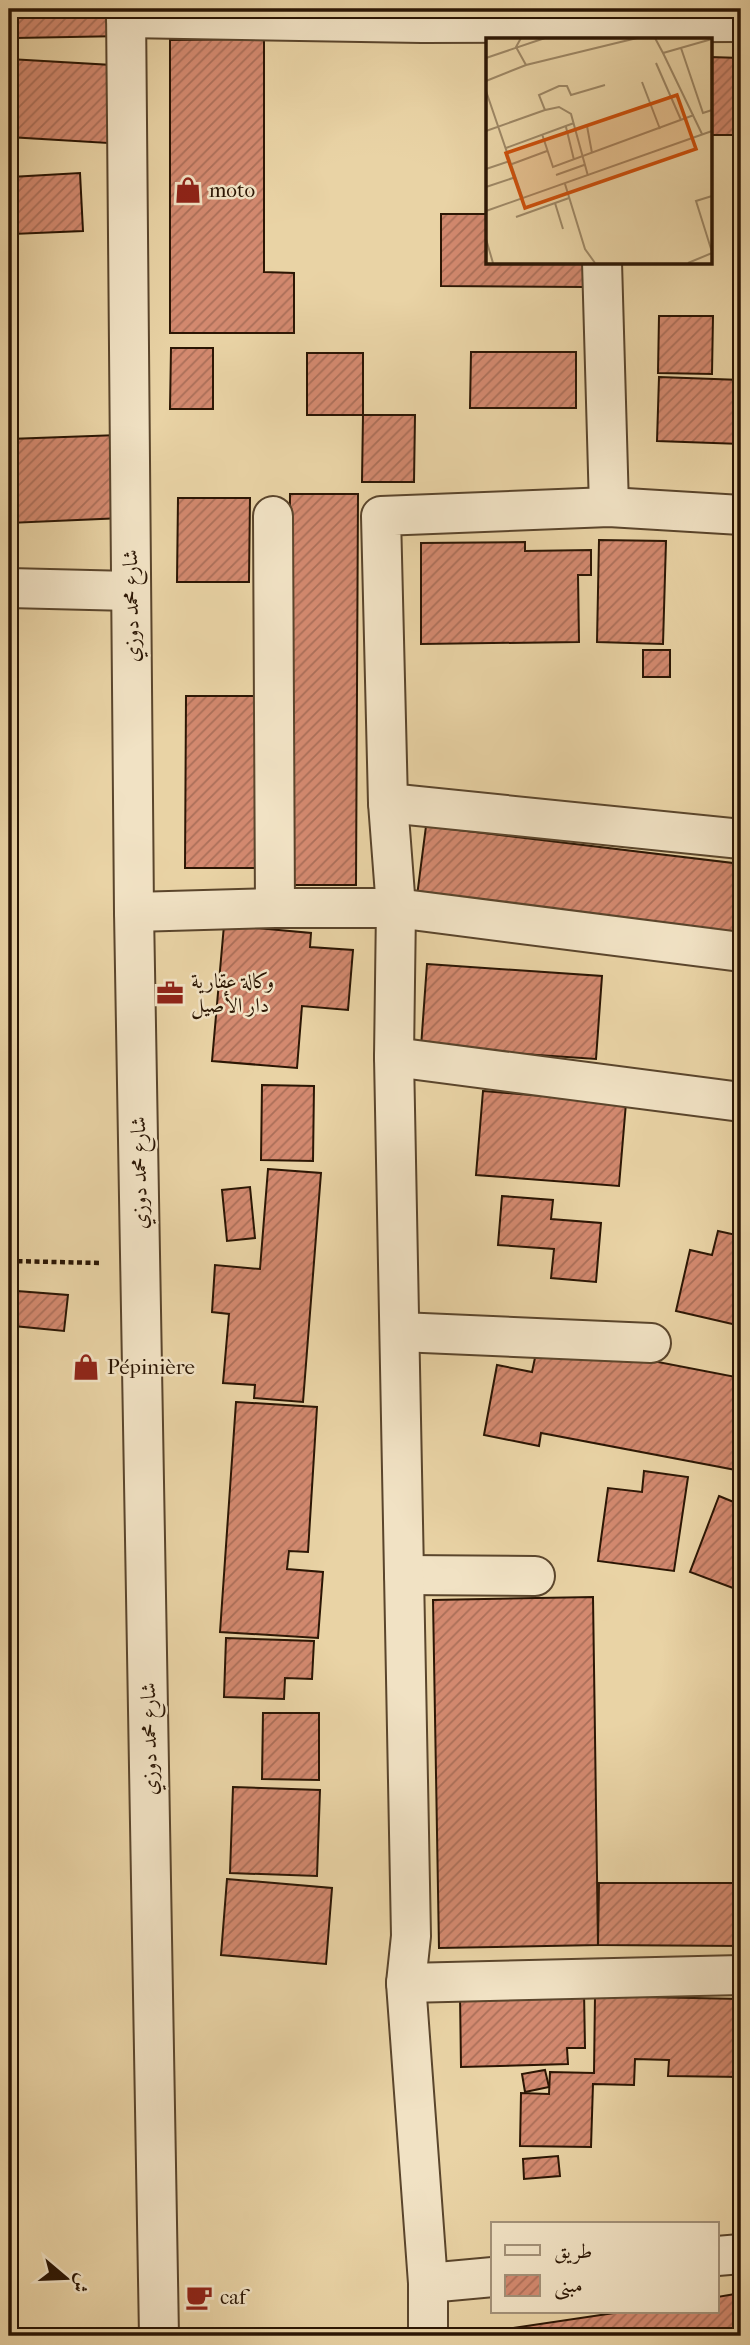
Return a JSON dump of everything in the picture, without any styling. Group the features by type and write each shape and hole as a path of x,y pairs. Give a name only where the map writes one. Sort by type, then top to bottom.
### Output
{"street":[{"path":"126,13 422,16 595,31 642,15 741,22"},
{"name":"شارع محمد دوزي","path":"126,13 134,912 159,2336"},
{"path":"602,264 609,507"},
{"path":"428,2336 428,2283 406,1983 411,1936 394,1058 396,908 388,803 382,516 609,507 741,516"},
{"path":"273,516 275,908"},
{"path":"9,588 130,591"},
{"path":"388,803 741,839"},
{"path":"134,912 396,908 741,951"},
{"path":"394,1058 741,1102"},
{"path":"400,1332 651,1343"},
{"path":"404,1575 535,1576"},
{"path":"406,1983 741,1975"},
{"path":"718,2256 741,2254"},
{"path":"428,2283 491,2277"}],"path":[{"path":"9,1261 140,1264"}],"building":[{"path":"15,9 123,9 124,36 16,38"},
{"path":"17,13 18,35 9,35 9,14"},
{"path":"264,39 264,272 294,273 294,333 170,333 170,40"},
{"path":"712,57 741,58 741,135 712,135"},
{"path":"9,59 112,65 108,143 9,137"},
{"path":"80,173 83,231 13,234 11,177"},
{"path":"441,214 486,214 486,264 584,264 584,287 441,286"},
{"path":"659,316 713,316 712,374 658,373"},
{"path":"171,348 213,348 213,409 170,409"},
{"path":"471,352 576,352 576,408 470,408"},
{"path":"307,353 363,353 363,415 307,415"},
{"path":"659,377 741,380 741,444 657,441"},
{"path":"363,415 415,415 414,482 362,482"},
{"path":"119,435 123,518 9,523 9,439"},
{"path":"290,494 358,494 356,885 288,885"},
{"path":"178,498 250,498 249,582 177,582"},
{"path":"599,540 666,541 663,644 597,642"},
{"path":"525,542 525,551 591,550 591,575 578,575 579,642 421,644 421,543"},
{"path":"643,650 670,650 670,677 643,677"},
{"path":"186,696 260,696 259,868 185,868"},
{"path":"426,826 741,864 741,934 417,896"},
{"path":"224,925 311,933 310,947 353,950 348,1010 302,1006 297,1068 212,1061"},
{"path":"427,964 602,976 596,1059 421,1047"},
{"path":"262,1085 314,1086 313,1161 261,1160"},
{"path":"483,1091 626,1103 619,1186 476,1175"},
{"path":"268,1169 321,1173 303,1402 254,1398 255,1385 223,1383 229,1314 212,1312 215,1265 260,1269"},
{"path":"250,1187 255,1238 227,1241 222,1190"},
{"path":"502,1196 553,1200 551,1219 601,1223 596,1282 551,1278 554,1249 498,1245"},
{"path":"718,1231 741,1236 741,1326 676,1311 690,1250 712,1255"},
{"path":"17,1291 68,1295 64,1331 14,1326"},
{"path":"539,1339 741,1378 741,1471 541,1433 539,1446 484,1435 497,1365 532,1372"},
{"path":"236,1402 317,1407 308,1552 289,1551 287,1569 323,1572 318,1638 220,1632"},
{"path":"644,1471 688,1477 674,1571 598,1561 608,1488 642,1492"},
{"path":"719,1496 741,1505 741,1591 690,1572"},
{"path":"593,1597 598,1945 439,1948 433,1600"},
{"path":"226,1638 314,1641 312,1679 285,1678 284,1699 224,1697"},
{"path":"263,1713 319,1713 319,1780 262,1779"},
{"path":"233,1787 320,1790 317,1876 230,1873"},
{"path":"227,1879 332,1888 326,1964 221,1955"},
{"path":"599,1883 741,1883 741,1946 598,1945"},
{"path":"584,1991 585,2048 567,2048 568,2064 461,2067 460,1994"},
{"path":"595,1996 741,1999 741,2077 668,2076 669,2060 635,2059 634,2085 593,2084 591,2147 520,2146 521,2093 549,2094 550,2072 594,2073"},
{"path":"545,2070 549,2087 525,2092 522,2074"},
{"path":"558,2156 560,2176 524,2179 523,2159"},
{"path":"741,2293 741,2336 460,2336 608,2314 718,2314 718,2297"}],"place":[{"name":"moto","path":"188,190"},
{"name":"وكالة عقارية دار الأصيل","path":"170,993"},
{"name":"Pépinière","path":"86,1367"},
{"name":"caf","path":"199,2297"}]}
